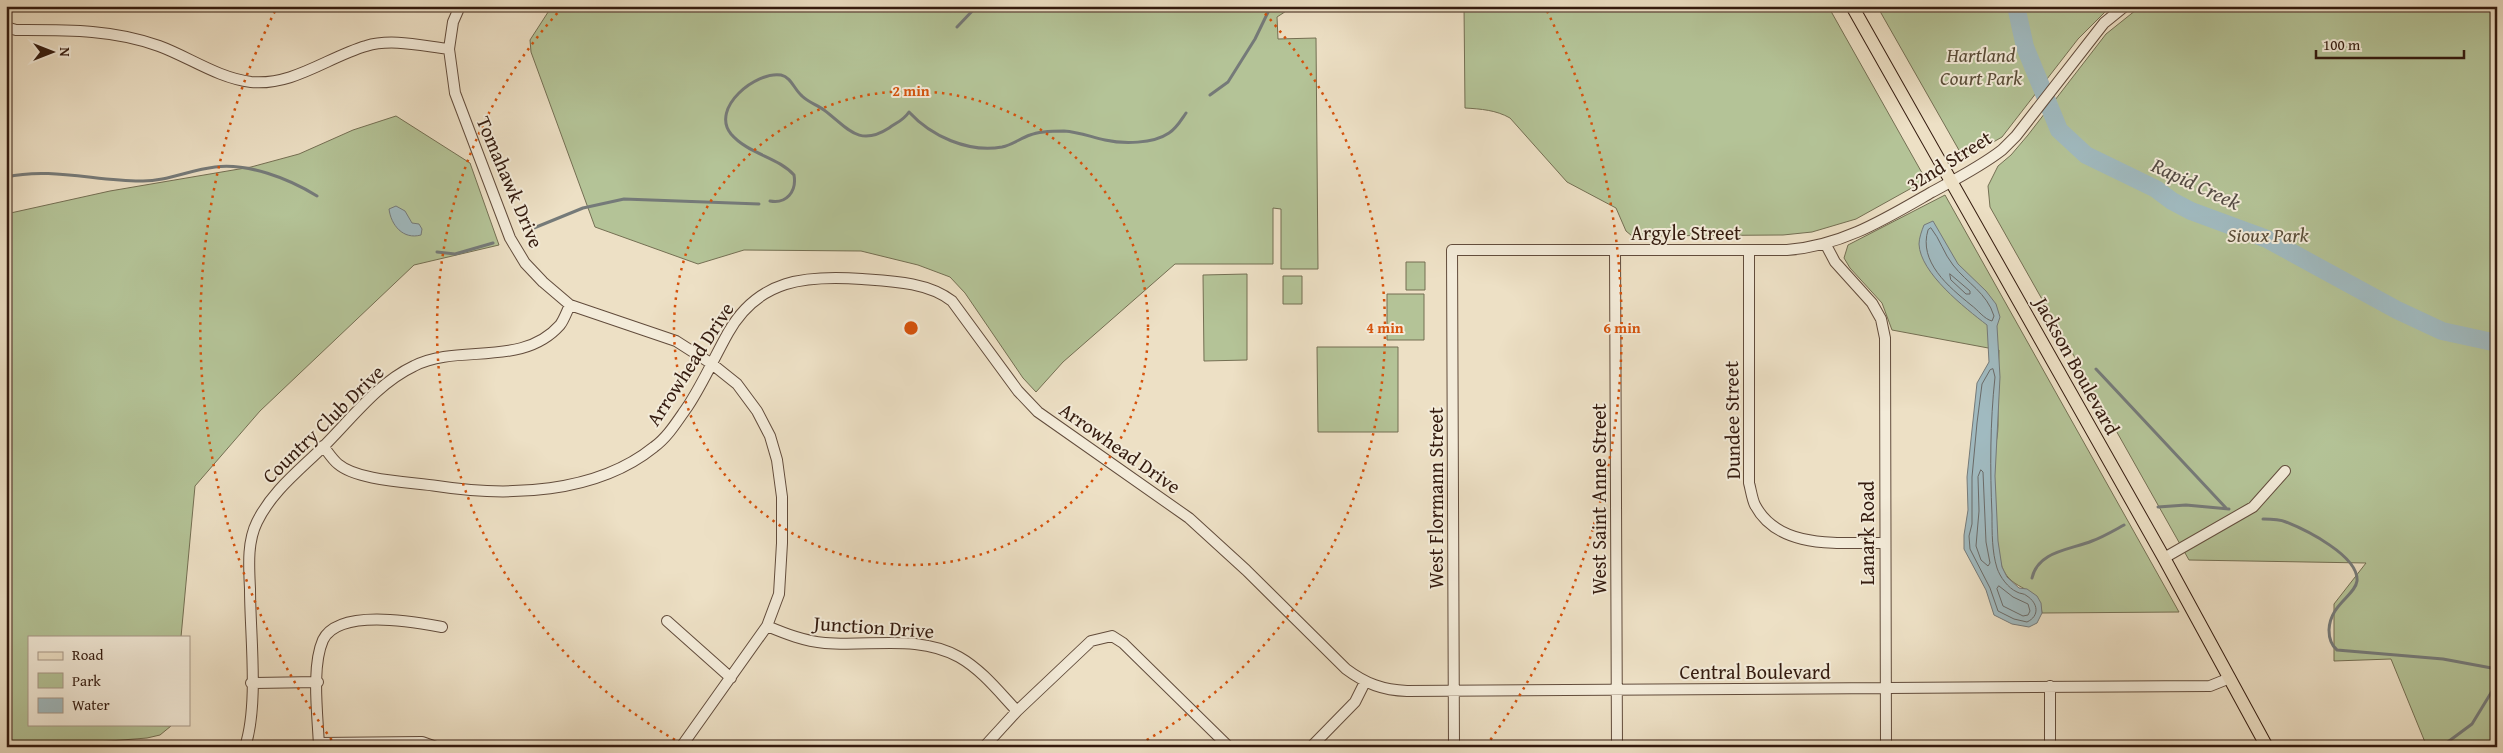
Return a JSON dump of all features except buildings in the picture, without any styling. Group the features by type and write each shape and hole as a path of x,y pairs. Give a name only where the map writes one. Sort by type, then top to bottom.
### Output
{"main road":[{"name":"Jackson Boulevard","path":"1852,6 2164,558 2267,747"}],"street":[{"name":"Tomahawk Drive","path":"460,6 453,22 449,49 455,93 510,238 525,263 543,282 570,305 676,341 712,364 737,384 757,411 770,436 777,460 782,497 779,594 767,626 681,747"},
{"name":"32nd Street","path":"1826,245 1875,225 1952,182 2002,150 2025,124 2104,24 2125,6"},
{"path":"6,27 16,30 96,32 125,36 159,46 223,75 251,82 278,80 299,74 372,45 390,44 449,49"},
{"name":"Argyle Street","path":"1452,250 1749,251 1802,249 1826,245"},
{"name":"Lanark Road","path":"1826,245 1835,262 1872,303 1881,319 1885,338 1886,747"},
{"name":"West Flormann Street","path":"1452,250 1454,747"},
{"name":"West Saint Anne Street","path":"1615,250 1617,747"},
{"name":"Dundee Street","path":"1749,251 1749,483 1755,505 1766,519 1784,534 1806,541 1885,543"},
{"name":"Arrowhead Drive","path":"323,446 338,464 357,474 464,491 511,491 582,482 637,460 656,446 678,421 739,315 763,294 788,282 813,278 874,280 915,285 945,295 961,310 1013,384 1038,412 1189,518 1246,570 1334,659 1365,682"},
{"name":"Country Club Drive","path":"245,747 251,714 252,683 249,554 256,522 275,492 386,384 414,365 442,357 528,346 560,324 570,305"},
{"path":"2164,558 2253,507 2285,471"},
{"path":"436,747 422,742 319,745 318,663 324,640 334,627 350,621 411,621 442,628"},
{"path":"667,621 731,678"},
{"name":"Junction Drive","path":"767,626 798,639 825,643 916,643 939,648 975,667 1017,711"},
{"path":"984,747 1017,711 1091,641 1112,636 1123,642 1229,747"},
{"name":"Central Boulevard","path":"1365,682 1394,690 1454,691 2210,686 2230,678"},
{"path":"252,683 318,682"},
{"path":"1311,747 1355,702 1365,682"},
{"path":"2050,686 2050,747"}],"green space":[{"path":"552,6 1294,6 1277,17 1278,39 1316,38 1318,269 1281,269 1281,209 1273,208 1273,264 1175,264 1063,362 1036,392 1023,378 965,293 950,277 918,265 861,251 744,250 698,264 595,227 531,52 530,40"},
{"path":"1464,6 1828,6 1926,180 1856,219 1812,232 1783,235 1632,236 1626,231 1616,208 1567,182 1510,118 1483,109 1465,108"},
{"name":"Hartland Court Park","path":"1877,6 2111,6 2078,39 2002,137 1964,159"},
{"name":"Sioux Park","path":"2141,6 2497,6 2497,747 2427,747 2391,659 2334,661 2334,604 2366,563 2189,560 1990,207 1988,186 1998,166 2011,155 2028,135 2106,34"},
{"path":"396,116 470,163 499,245 414,265 260,411 195,486 181,636 28,636 28,726 171,726 160,735 147,738 72,744 6,745 6,214 110,191 251,167 299,154 353,130"},
{"path":"1945,195 2179,612 2042,613 2036,597 2006,575 1999,556 1994,492 1994,461 1998,429 1999,350 1892,330 1882,303 1850,268 1844,258 1848,245"},
{"path":"1406,262 1425,262 1425,290 1406,290"},
{"path":"1247,274 1247,360 1204,361 1203,275"},
{"path":"1283,276 1302,276 1302,304 1283,304"},
{"path":"1387,294 1424,294 1424,340 1387,340"},
{"path":"1317,347 1398,347 1398,432 1318,432"}],"water":[{"path":"396,206 405,211 412,223 419,224 422,229 421,235 415,236 403,233 395,226 389,209"},
{"path":"1933,221 1958,264 1986,291 1996,304 2000,317 1997,326 2000,377 1995,476 1998,541 2002,567 2007,577 2019,588 2027,589 2037,596 2041,603 2042,613 2037,623 2029,627 2012,624 1994,615 1986,590 1964,549 1968,510 1967,477 1977,383 1989,362 1987,325 1945,289 1935,278 1921,255 1919,242 1924,225"}],"waterway":[{"path":"957,27 977,6"},
{"path":"1210,95 1228,82 1255,39 1271,6"},
{"name":"Rapid Creek","path":"2016,6 2025,47 2059,130 2086,155 2156,189 2172,201 2191,211 2267,239 2397,310 2442,331 2497,343"},
{"path":"770,201 781,201 789,195 794,187 794,175 780,164 738,141 731,134 726,124 726,113 739,93 749,85 771,75 781,75 787,78 804,98 824,110 846,128 861,136 878,134 900,121 909,112 918,121 939,135 963,145 976,147 1002,147 1027,136 1051,131 1080,133 1120,142 1146,141 1169,133 1177,126 1186,113"},
{"path":"6,177 39,173 150,181 228,166 268,173 306,189 317,196"},
{"path":"529,230 583,208 624,199 759,204"},
{"path":"437,252 455,254 493,243"},
{"path":"2096,369 2226,508"},
{"path":"2158,507 2186,505 2229,509"},
{"path":"2263,519 2275,519 2295,526 2330,545 2350,562 2357,581 2330,621 2330,638 2337,650 2443,659 2497,669"},
{"path":"2032,578 2035,569 2048,557 2108,534 2124,525"},
{"path":"2441,747 2472,724 2497,683"}]}
